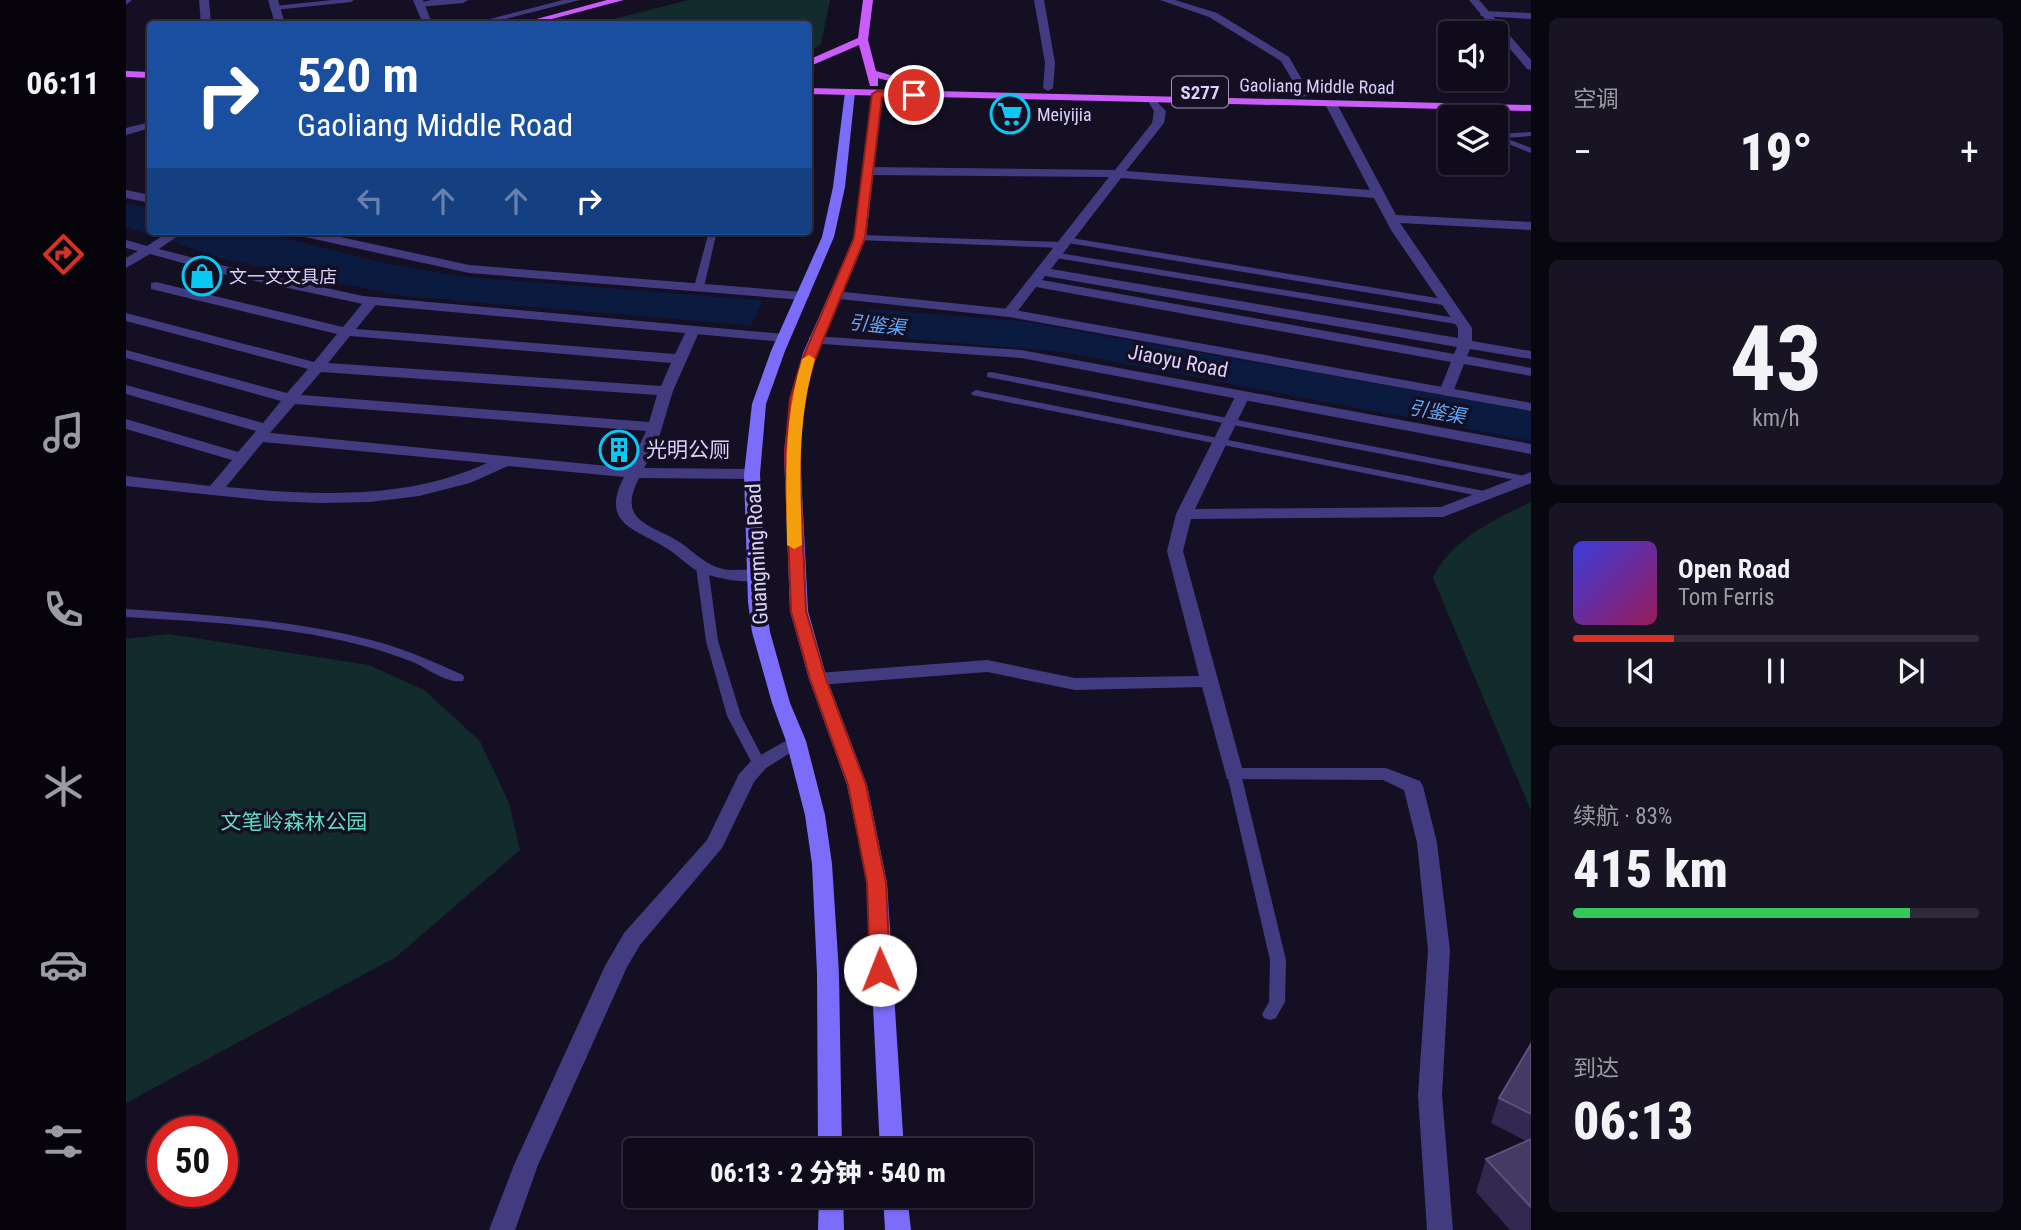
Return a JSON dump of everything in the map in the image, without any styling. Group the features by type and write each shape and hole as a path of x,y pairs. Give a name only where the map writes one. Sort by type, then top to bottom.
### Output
{"main road":[{"path":"541,21 619,0"},
{"name":"Guangming Road","path":"867,1 863,40 877,94 860,238 816,337 797,399 792,452 799,611 818,679 857,785 877,883 891,1138"},
{"path":"812,62 863,40"},
{"path":"126,65 147,65"},
{"name":"Gaoliang Middle Road","path":"871,73 914,83 1048,88 1152,100 1530,108"},
{"path":"126,74 147,75"},
{"name":"S277","path":"812,90 850,92"},
{"name":"Gaoliang Middle Road","path":"850,92 1306,95 1530,108"},
{"name":"Guangming Road","path":"830,1138 828,973 822,864 815,815 796,741 767,657 757,603 752,474 759,404 785,335 828,237 845,139 850,92"},
{"path":"845,139 873,140"},
{"path":"831,1208 831,1230"},
{"path":"896,1208 898,1230"}],"street":[{"path":"204,0 205,21"},
{"path":"428,21 419,2 463,0"},
{"path":"488,21 575,0"},
{"path":"1039,0 1050,63 1048,88"},
{"path":"1165,0 1213,15 1285,59 1306,95"},
{"path":"1474,0 1531,67"},
{"path":"274,4 279,21"},
{"path":"1485,14 1531,16"},
{"path":"1009,313 1161,117 1152,100"},
{"path":"1331,104 1392,219 1462,322 1465,344 1446,393"},
{"path":"126,132 147,126"},
{"path":"869,171 1118,174 1381,195"},
{"path":"126,194 147,198"},
{"path":"1392,219 1531,226"},
{"path":"126,264 173,235"},
{"path":"314,235 469,269 699,287 802,299"},
{"path":"126,244 155,247 223,270 372,301 693,330 785,335"},
{"path":"1037,277 1531,355"},
{"path":"1037,277 1531,372"},
{"path":"156,286 346,332 681,359"},
{"path":"833,300 1009,313 1531,407"},
{"path":"215,490 372,301"},
{"path":"126,317 317,368 666,391"},
{"path":"693,330 666,391 654,427 624,492 626,517 636,527 673,545 702,567 722,575 757,576"},
{"name":"Jiaoyu Road","path":"816,337 1021,354 1531,449"},
{"path":"126,354 291,398 654,427"},
{"path":"126,389 263,433 634,473 752,474"},
{"path":"1243,395 1184,514 1175,551 1234,774 1386,774 1413,786 1427,844 1439,950 1430,1095 1440,1230"},
{"path":"126,424 242,458"},
{"path":"126,481 333,498 409,493 468,478 507,460"},
{"path":"1184,514 1429,513 1458,507 1528,478"},
{"path":"818,679 987,666 1075,684 1209,681"},
{"path":"502,1230 526,1165 616,967 632,939 711,848 746,779 759,764 796,741"}],"lane":[{"path":"274,4 351,0"},
{"path":"1531,134 1500,136 1500,139 1511,146 1531,151"},
{"path":"699,287 712,235"},
{"path":"860,238 1064,242 1449,303"},
{"path":"1053,256 1462,322"},
{"path":"991,374 1528,478"},
{"path":"976,393 1484,494"},
{"path":"702,567 712,641 733,716 759,764"},
{"path":"126,613 233,620 314,632 423,660 458,678"},
{"path":"1234,774 1278,960 1278,1002 1270,1014"}],"green space":[{"path":"689,0 830,0 821,44 812,51 812,21 606,21"},
{"path":"1531,502 1531,811 1433,578 1441,564 1462,542 1488,524"},
{"name":"文笔岭森林公园","path":"169,634 369,665 424,690 480,741 509,803 520,850 396,957 126,1103 126,639"}],"water":[{"path":"126,203 147,207 147,234 126,227"},
{"name":"引鉴渠","path":"150,235 274,235 379,262 458,276 1021,321 1531,411 1531,441 1062,352 402,296 227,260"}],"pier":[{"path":"764,298 870,307 860,336 751,326"}],"building":[{"path":"1531,1044 1531,1114 1499,1098"},
{"path":"1531,1139 1531,1207 1486,1159"}],"slow traffic":[{"path":"794,545 792,452 797,399 809,359"}],"place":[{"name":"Meiyijia","path":"1010,114"},
{"name":"文一文文具店","path":"202,276"},
{"name":"光明公厕","path":"619,450"}],"route":[{"path":"880,970 877,883 857,785 818,679 799,611 793,534 792,452 797,399 814,340 849,268 860,238 877,94 914,95"}]}
